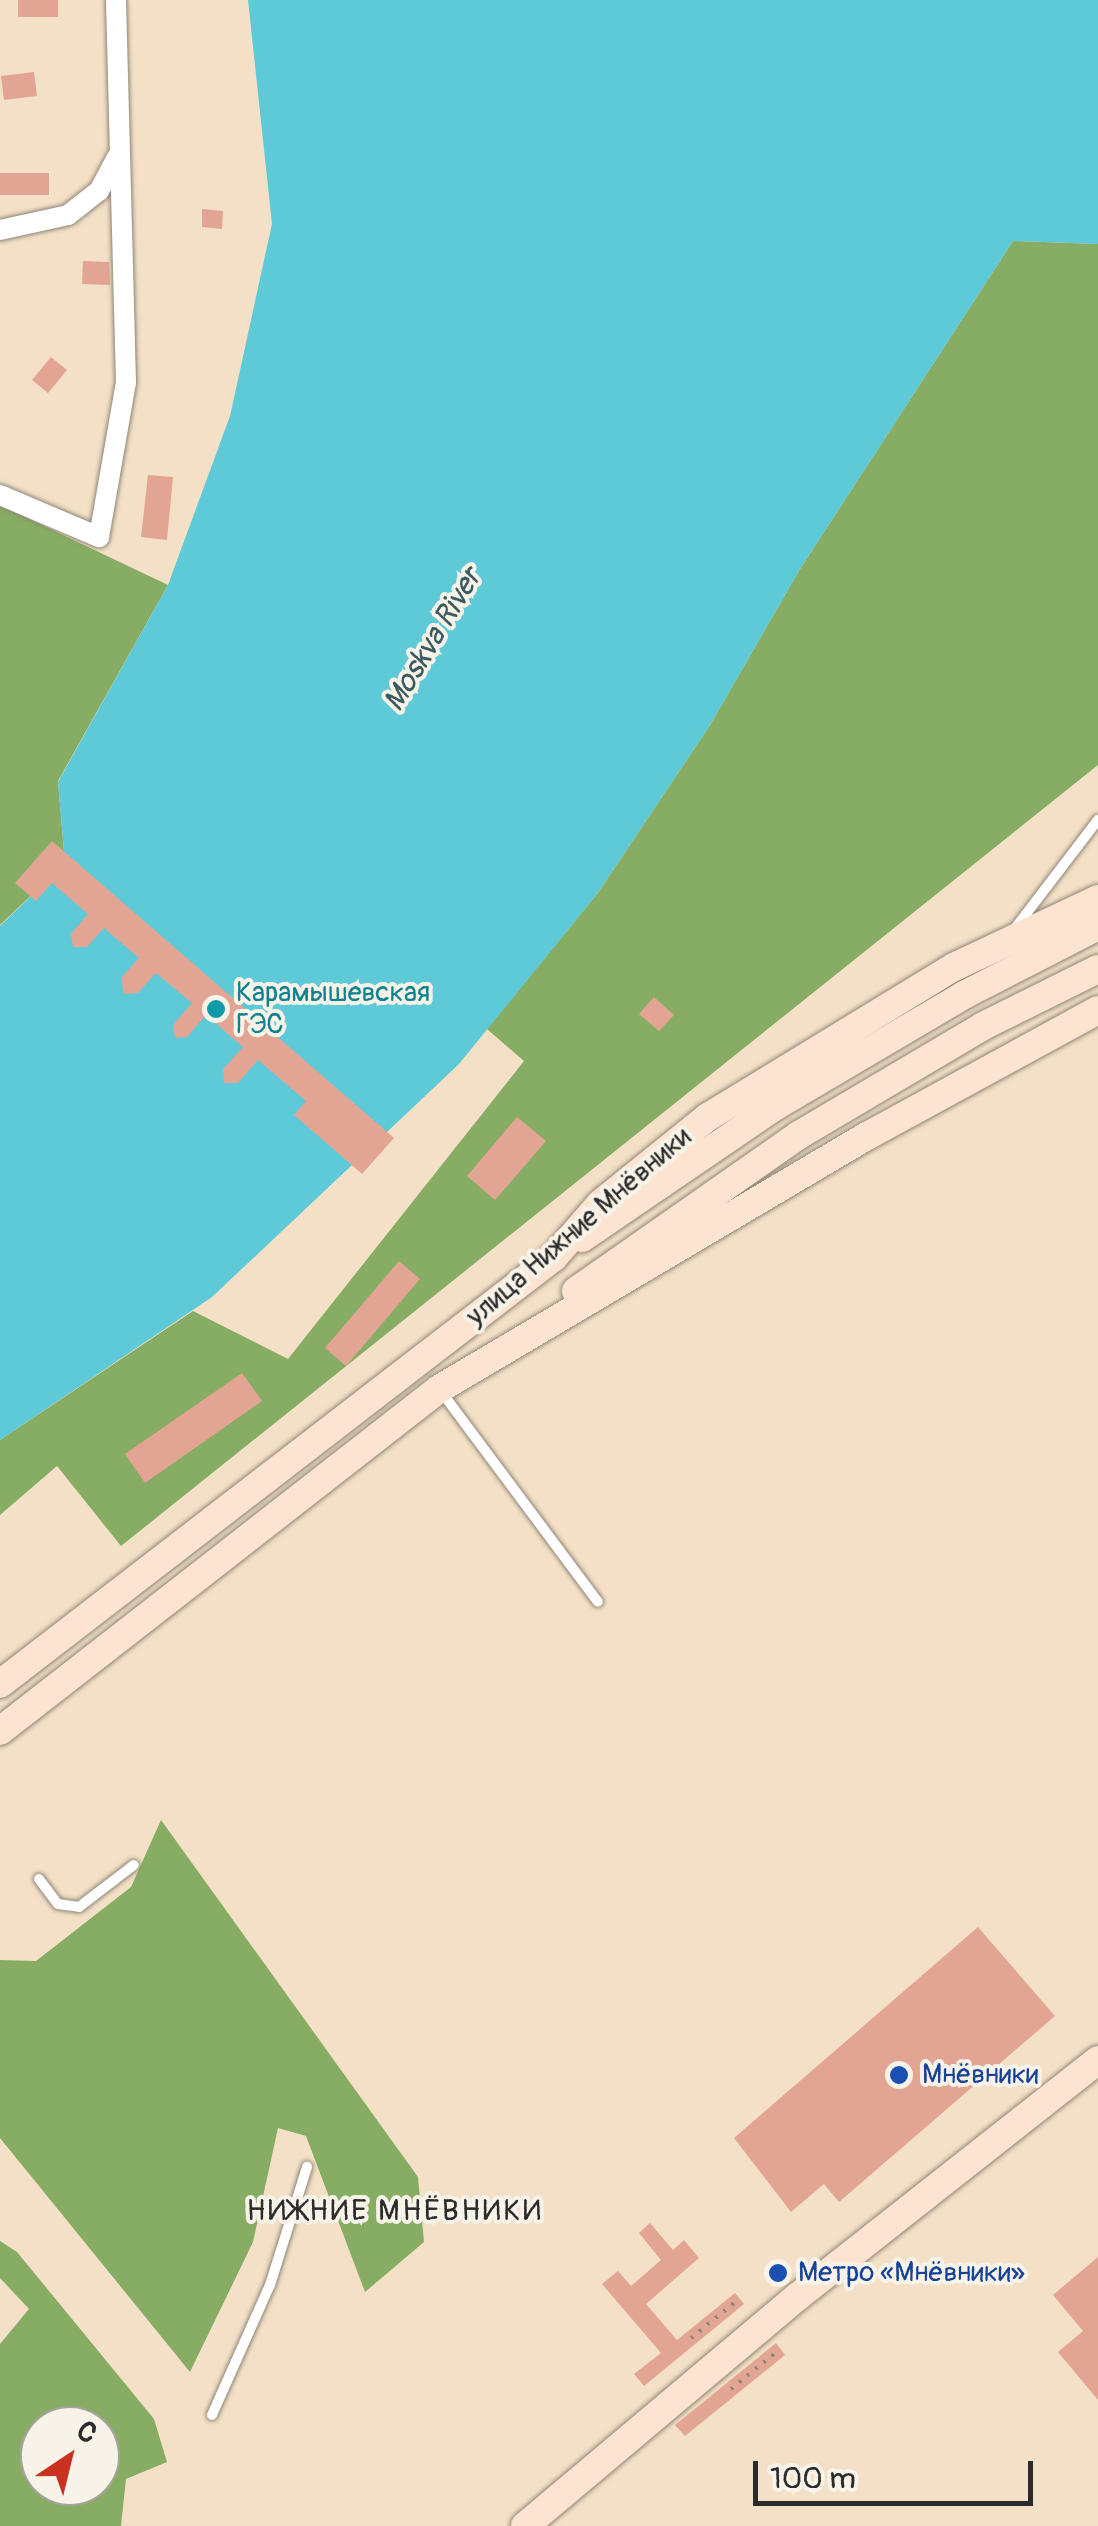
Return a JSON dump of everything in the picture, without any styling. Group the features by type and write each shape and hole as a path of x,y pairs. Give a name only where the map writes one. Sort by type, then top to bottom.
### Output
{"main road":[{"name":"улица Нижние Мнёвники","path":"1,1683 554,1256 600,1204 721,1108 1007,939 1098,899"},
{"path":"554,1256 774,1107 964,995 1098,926"},
{"path":"474,1367 799,1135 983,1026 1098,969"},
{"name":"улица Нижние Мнёвники","path":"0,1731 439,1389 883,1127 1098,1010"},
{"path":"1,1683 24,1712"},
{"path":"525,2526 797,2297 1098,2060"}],"street":[{"path":"0,495 99,537 126,383 116,0"},
{"path":"0,230 45,225 79,209 105,183 120,148"}],"lane":[{"path":"1007,939 1098,820"},
{"path":"439,1389 598,1602"},
{"path":"39,1879 58,1904 79,1907 134,1865"},
{"path":"212,2415 270,2286 307,2167"}],"path":[{"path":"692,2338 739,2299"},
{"path":"731,2389 780,2349"}],"green space":[{"path":"1013,241 1098,244 1098,765 121,1546 57,1466 0,1515 0,1440 193,1311 288,1359 524,1061 487,1029 597,894 710,725 800,569"},
{"path":"0,505 168,585 58,781 65,863 0,925"},
{"path":"161,1820 418,2177 424,2242 365,2292 306,2136 278,2128 253,2242 190,2372 0,2138 0,1960 36,1961 131,1887"},
{"path":"0,2241 17,2252 154,2419 167,2462 126,2479 121,2526 0,2526 0,2344 29,2309 0,2278"}],"water":[{"name":"Moskva River","path":"248,0 1098,0 1098,244 1013,241 800,569 710,725 597,894 459,1064 212,1297 0,1440 0,926 65,863 58,782 168,585 230,416 272,224"}],"building":[{"path":"18,0 58,0 58,17 18,17"},
{"path":"34,72 37,96 4,100 1,76"},
{"path":"0,173 49,173 49,195 0,195"},
{"path":"202,209 223,211 222,229 202,227"},
{"path":"83,261 109,262 110,285 82,284"},
{"path":"51,357 67,370 48,393 32,380"},
{"path":"148,475 173,477 167,540 141,537"},
{"name":"Карамышевская ГЭС","path":"52,841 394,1138 362,1174 294,1115 306,1101 258,1060 238,1083 224,1083 223,1069 243,1047 206,1015 187,1037 175,1038 173,1025 192,1003 156,973 138,993 124,994 121,978 139,958 104,928 87,947 73,947 71,934 88,914 52,883 36,901 15,883"},
{"path":"654,997 674,1015 659,1031 639,1014"},
{"path":"517,1117 546,1141 495,1200 467,1176"},
{"path":"399,1261 420,1279 346,1366 325,1348"},
{"path":"242,1373 262,1401 145,1483 125,1454"},
{"path":"978,1927 1055,2016 839,2202 824,2184 791,2212 734,2138"},
{"path":"650,2223 673,2250 684,2240 699,2258 646,2304 677,2340 735,2293 744,2304 644,2386 634,2374 661,2353 602,2284 618,2271 631,2286 661,2260 639,2233"},
{"path":"1098,2257 1098,2400 1058,2352 1083,2331 1053,2295"},
{"path":"776,2343 785,2355 685,2436 675,2425"}],"place":[{"name":"Карамышевская ГЭС","path":"216,1009"},
{"name":"Мнёвники","path":"899,2075"},
{"name":"Метро «Мнёвники»","path":"778,2273"}],"district":[{"name":"НИЖНИЕ МНЁВНИКИ","path":"395,2211"}]}
